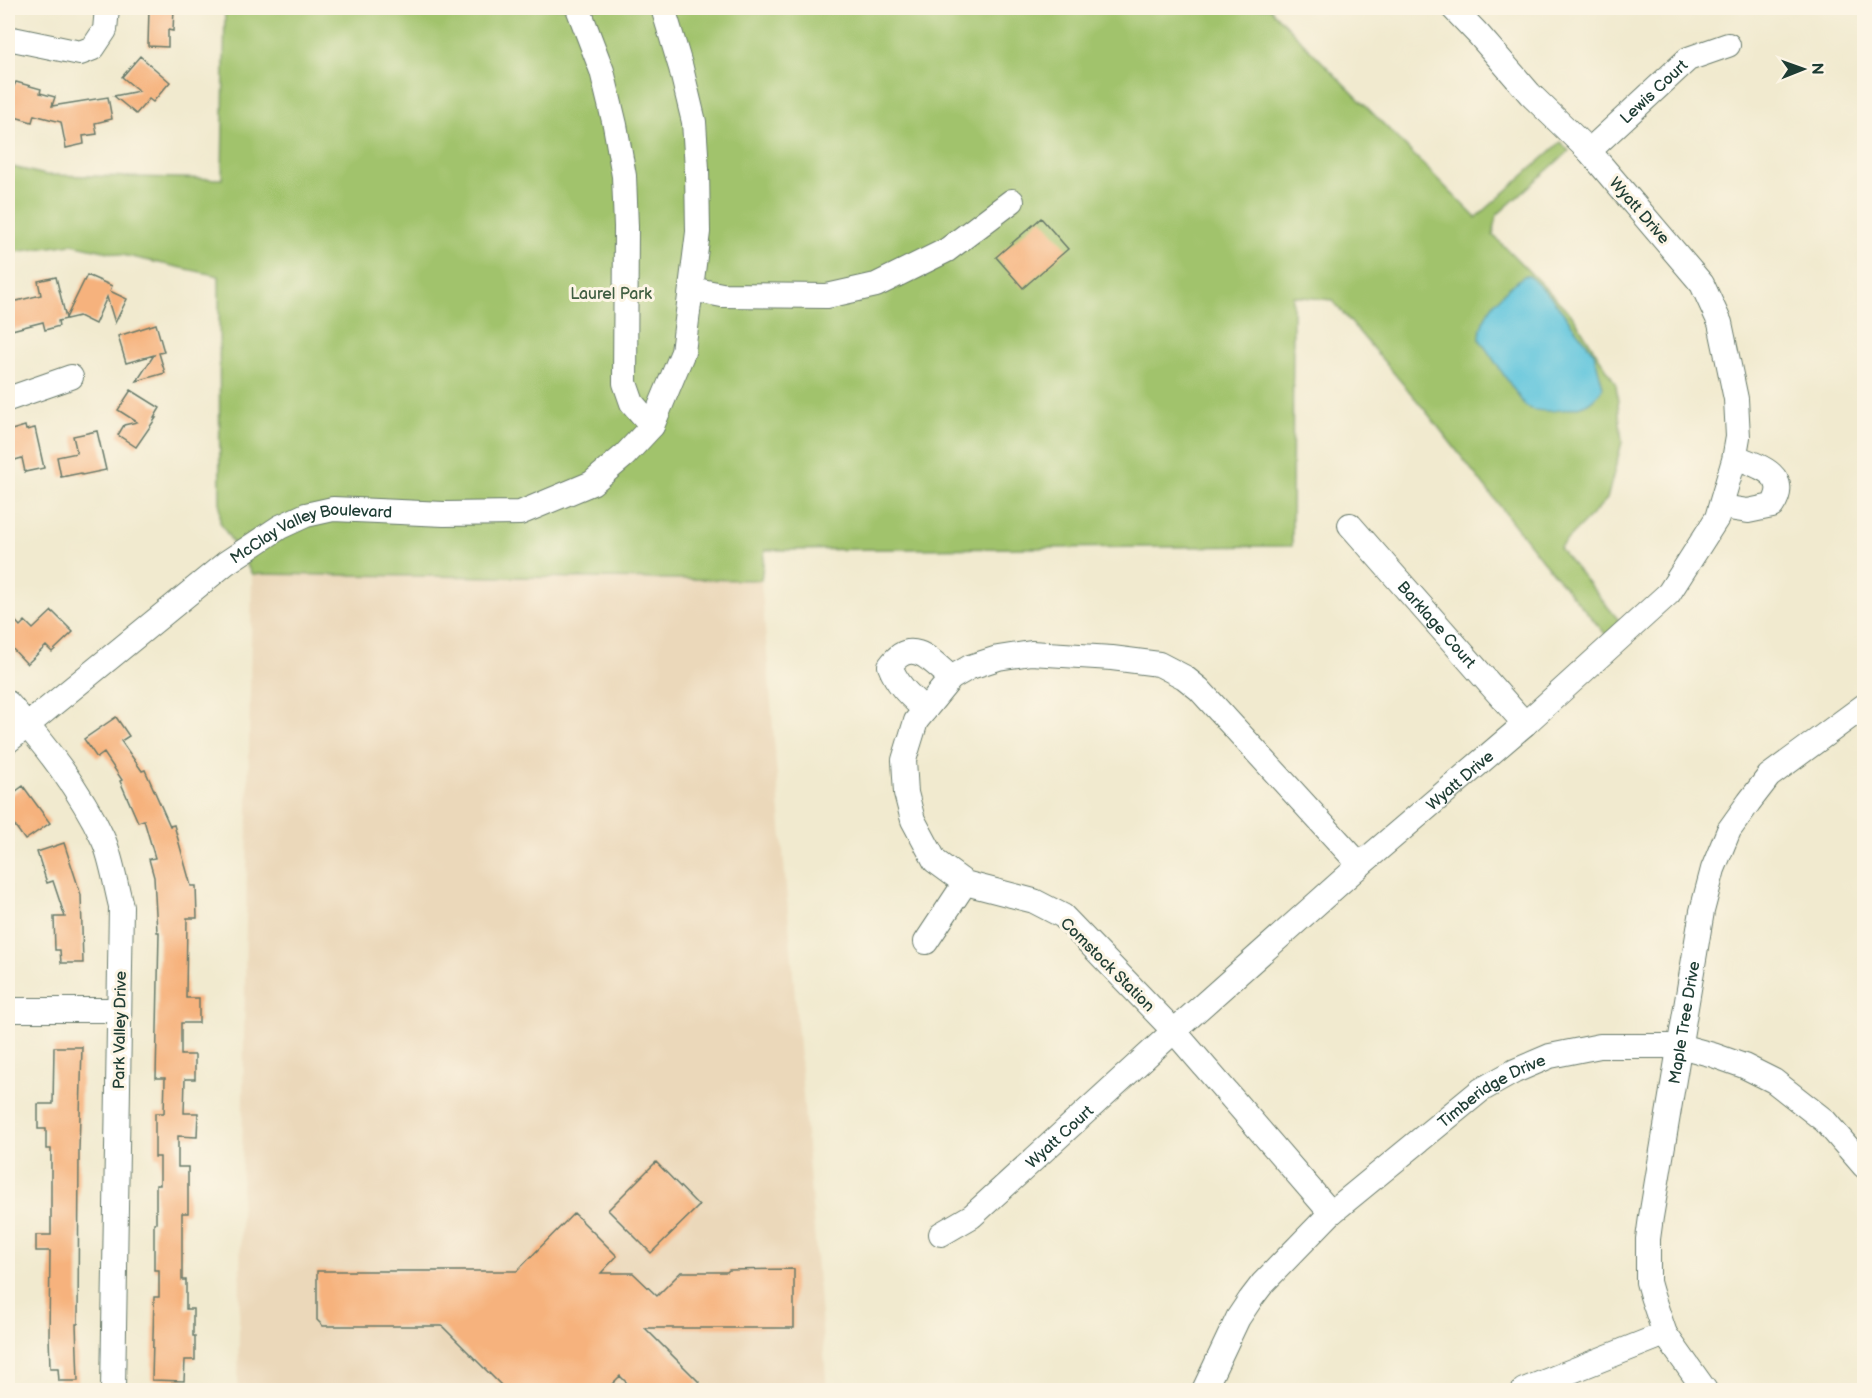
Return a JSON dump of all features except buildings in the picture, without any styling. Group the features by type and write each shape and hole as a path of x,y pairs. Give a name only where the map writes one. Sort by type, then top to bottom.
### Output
{"street":[{"path":"8,38 80,53 93,48 105,30 107,8"},
{"path":"578,8 602,71 624,176 625,383 633,403 652,426 683,352 698,232 694,122 663,8"},
{"name":"Wyatt Drive","path":"1174,1031 1360,865 1525,724 1669,593 1722,507 1738,437 1736,399 1720,323 1702,284 1589,151 1530,94 1453,8"},
{"name":"Lewis Court","path":"1589,151 1688,59 1728,45"},
{"path":"691,289 722,295 827,296 876,285 947,250 1012,201"},
{"path":"8,399 71,377"},
{"name":"McClay Valley Boulevard","path":"8,741 219,569 280,526 306,515 333,509 444,514 520,513 592,483 625,455 652,426"},
{"path":"1722,507 1748,511 1773,506 1778,498 1779,490 1775,477 1764,468 1735,457"},
{"name":"Barklage Court","path":"1350,525 1525,724"},
{"path":"925,710 901,687 894,676 890,666 897,656 910,651 919,653 930,659 951,678"},
{"name":"Comstock Station","path":"1330,1213 1174,1031 1062,916 1034,901 965,883 935,861 913,820 906,793 904,760 916,721 951,678 970,667 998,658 1031,653 1112,658 1159,664 1184,677 1199,689 1360,865"},
{"name":"Park Valley Drive","path":"8,703 71,783 104,841 121,906 113,1390"},
{"name":"Maple Tree Drive","path":"1705,1390 1665,1334 1648,1282 1648,1239 1702,911 1713,869 1729,830 1769,776 1864,706"},
{"path":"926,942 965,883"},
{"path":"8,1010 119,1010"},
{"name":"Wyatt Court","path":"941,1234 972,1216 1174,1031"},
{"name":"Timberidge Drive","path":"1204,1390 1238,1318 1250,1300 1263,1283 1330,1213 1481,1090 1515,1071 1550,1056 1600,1046 1680,1046 1744,1066 1774,1081 1825,1121 1864,1166"},
{"path":"1524,1390 1665,1334"}],"shaded area":[{"path":"252,574 761,580 827,1390 238,1390"}],"green space":[{"name":"Laurel Park","path":"225,8 1271,8 1476,218 1561,142 1569,151 1497,215 1493,235 1573,316 1616,384 1622,442 1607,499 1559,548 1622,624 1607,636 1542,560 1425,410 1332,300 1293,296 1292,546 765,550 761,580 252,574 220,522 219,276 72,244 8,253 8,166 46,175 222,179"}],"water":[{"path":"1524,276 1529,276 1551,297 1594,353 1603,387 1586,404 1555,411 1531,409 1525,406 1480,340 1483,321 1488,312 1501,295"}]}
